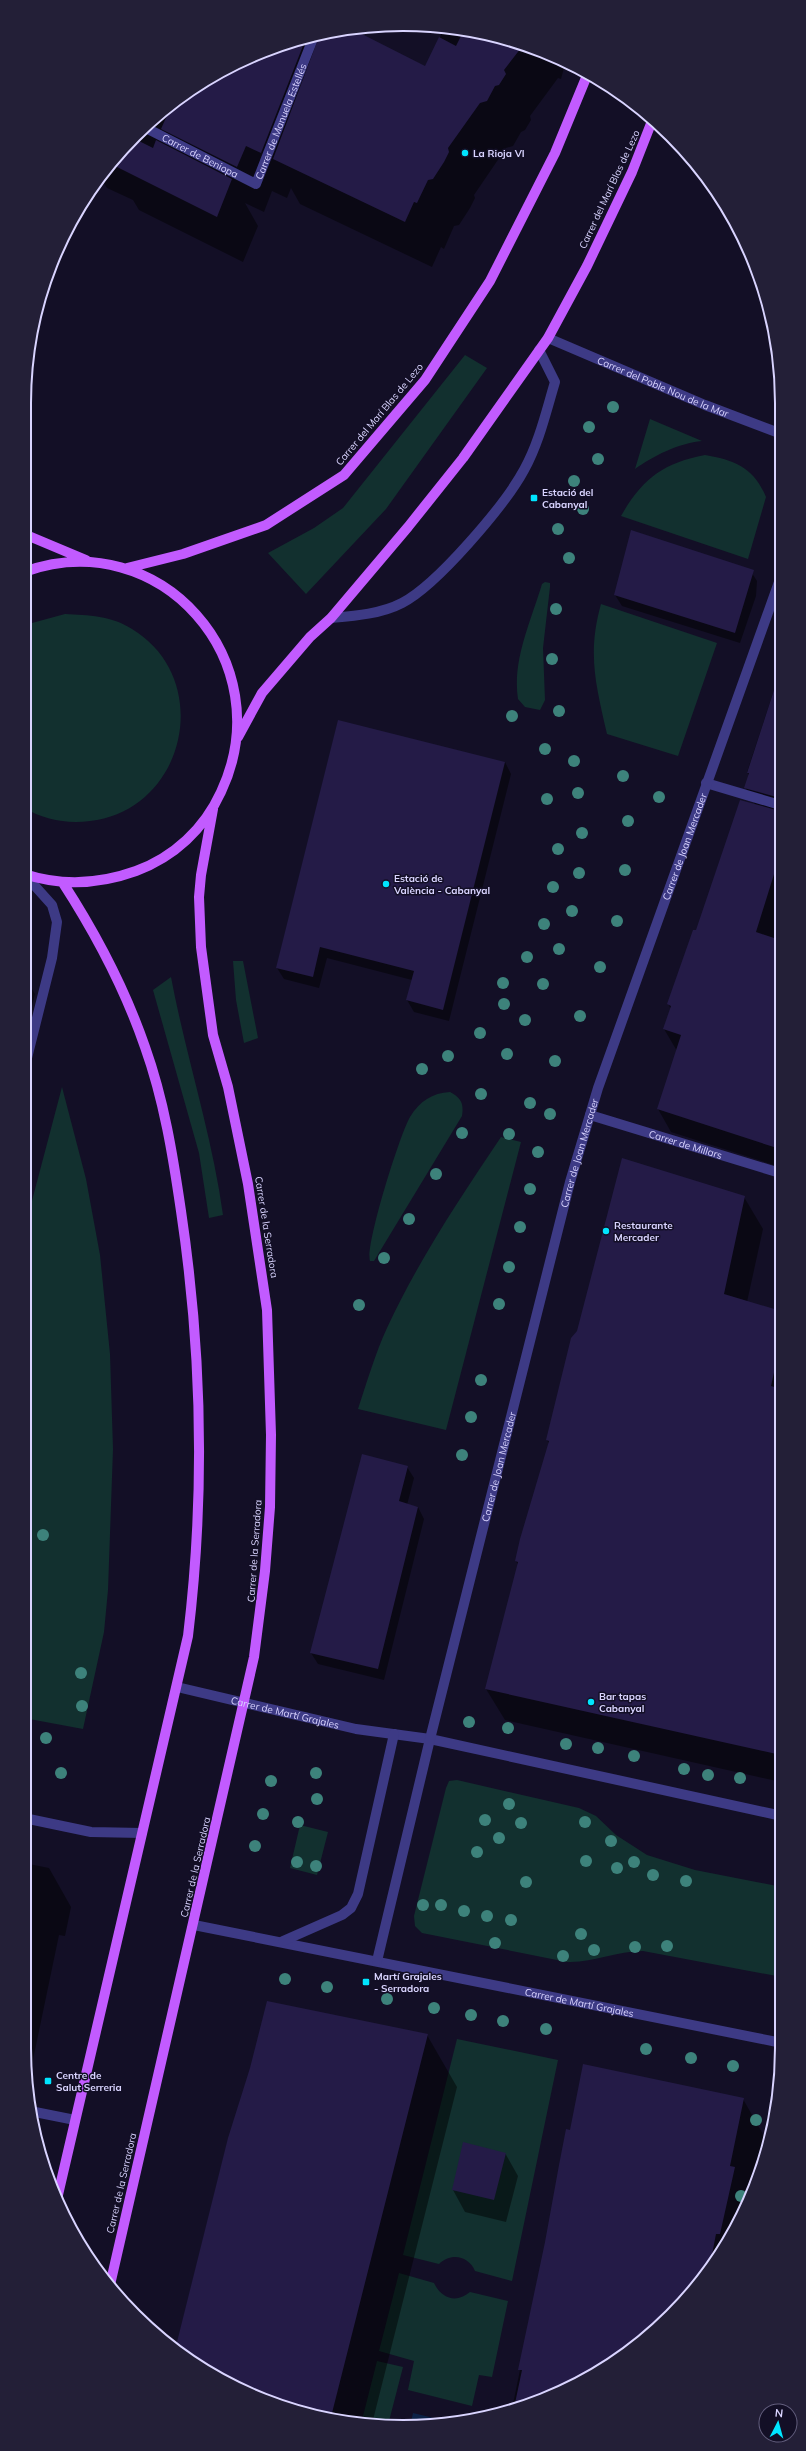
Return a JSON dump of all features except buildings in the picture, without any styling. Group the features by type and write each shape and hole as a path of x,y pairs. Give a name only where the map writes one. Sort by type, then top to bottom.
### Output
{"main road":[{"name":"Carrer del Marí Blas de Lezo","path":"126,568 183,554 266,525 344,475 425,380 490,281 555,153 586,79"},
{"name":"Carrer del Marí Blas de Lezo","path":"238,737 262,693 310,637 332,618 463,458 548,338 587,266 632,172 650,125"},
{"path":"31,537 92,562 126,568 164,586 194,612 222,651 236,694 238,737 232,769 213,809 196,831 176,850 152,865 112,880 63,883 31,876"},
{"path":"31,570 49,564 92,562"},
{"name":"Carrer de la Serradora","path":"111,2278 179,1978 194,1924 254,1657 265,1571 270,1507 270,1372 267,1310 258,1242 228,1087 213,1035 201,947 199,897 201,875 213,809"},
{"path":"58,2189 188,1636 194,1588 199,1478 198,1356 188,1252 172,1145 146,1048 117,978 90,924 63,883"}],"street":[{"name":"Carrer de Manuela Estellés","path":"256,184 311,43"},
{"name":"Carrer de Beniopa","path":"150,130 256,184"},
{"name":"Carrer del Poble Nou de la Mar","path":"548,338 705,405 775,431"},
{"path":"332,618 368,614 402,604 424,588 442,570 507,497 524,470 538,440 555,382 539,350"},
{"name":"Carrer de Joan Mercader","path":"430,1739 568,1189 590,1115 706,783 775,593"},
{"path":"706,783 775,804"},
{"path":"31,882 52,905 57,922 52,958 31,1042"},
{"name":"Carrer de Millars","path":"590,1115 775,1171"},
{"name":"Carrer de Martí Grajales","path":"177,1687 356,1729 430,1739 775,1814"},
{"path":"283,1941 342,1915 351,1908 358,1894 394,1734"},
{"path":"377,1961 430,1739"},
{"path":"31,1819 92,1832 142,1833"},
{"name":"Carrer de Martí Grajales","path":"194,1924 775,2041"},
{"path":"37,2112 75,2120"}],"green space":[{"path":"465,355 487,368 386,509 306,594 268,553 314,528 343,508"},
{"path":"650,419 702,441 675,447 650,459 635,469"},
{"path":"705,455 726,460 742,467 756,479 766,497 748,559 621,516 637,492 655,475 677,463 690,458"},
{"path":"545,582 550,583 550,587 543,648 545,700 540,710 525,707 518,699 517,684 520,655 542,584"},
{"path":"601,604 717,643 678,756 607,734 599,700 594,654 594,639"},
{"path":"65,614 91,616 116,621 132,629 158,651 174,679 180,709 178,740 167,769 149,793 123,812 90,821 73,822 40,816 31,812 32,623"},
{"path":"233,961 243,961 258,1038 244,1043 236,1000"},
{"path":"171,977 206,1125 223,1215 209,1218 199,1153 153,990"},
{"path":"62,1087 86,1179 100,1255 110,1354 113,1449 108,1590 104,1632 83,1729 31,1719 31,1204"},
{"path":"450,1092 457,1096 461,1101 463,1108 462,1116 374,1261 370,1261 373,1234 384,1189 405,1127 414,1111 422,1102 432,1096"},
{"path":"501,1137 521,1142 446,1430 358,1409 371,1368 387,1328 412,1278 440,1230"},
{"path":"457,1780 579,1808 596,1816 616,1835 647,1855 695,1870 775,1886 775,1976 643,1951 623,1953 586,1961 567,1962 422,1933 415,1926 414,1916 449,1781"},
{"path":"300,1825 328,1832 317,1875 290,1868"},
{"path":"457,2039 558,2060 512,2281 475,2271 469,2262 459,2257 449,2258 439,2264 403,2255"},
{"path":"399,2273 434,2283 445,2296 449,2298 459,2298 470,2292 508,2301 492,2377 479,2375 472,2406 408,2390 414,2361 379,2351"},
{"path":"377,2361 403,2367 389,2419 363,2418"}],"water":[{"path":"413,2413 435,2418 427,2419 411,2420"}],"place":[{"name":"La Rioja VI","path":"465,153"},
{"name":"Estació del Cabanyal","path":"534,498"},
{"name":"Estació de València - Cabanyal","path":"386,884"},
{"name":"Restaurante Mercader","path":"606,1231"},
{"name":"Bar tapas Cabanyal","path":"591,1702"},
{"name":"Martí Grajales - Serradora","path":"366,1982"},
{"name":"Centre de Salut Serreria","path":"48,2081"}]}
